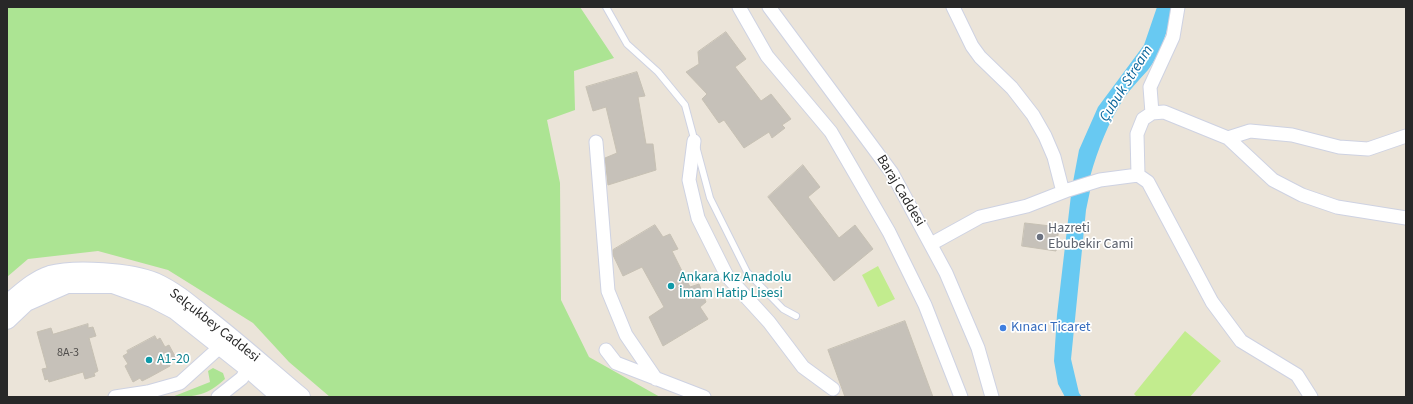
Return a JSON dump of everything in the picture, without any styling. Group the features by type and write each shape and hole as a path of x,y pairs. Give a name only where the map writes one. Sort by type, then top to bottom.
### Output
{"street":[{"name":"Baraj Caddesi","path":"739,7 767,56 831,132 889,232 925,305 961,397"},
{"name":"Baraj Caddesi","path":"769,7 892,173 946,273 978,348 992,397"},
{"path":"953,7 972,46 980,58 1012,88 1045,136 1054,157 1065,191"},
{"path":"1152,113 1150,87 1173,37 1178,7"},
{"path":"1138,174 1136,134 1143,119 1152,113 1164,112 1228,138 1273,180 1302,195 1337,207 1406,218"},
{"path":"1228,138 1250,131 1292,134 1339,146 1368,149 1406,136"},
{"path":"694,141 689,180 698,218 727,276 770,322 803,367 833,388"},
{"path":"596,142 608,291 626,335 656,380"},
{"path":"931,244 980,217 1027,206 1065,191 1100,180 1138,174 1148,182 1212,302 1241,341 1297,375 1311,397"},
{"name":"Selçukbey Caddesi","path":"7,304 31,285 49,275 74,272 102,272 131,276 154,282 176,294 232,338 301,397"},
{"name":"Selçukbey Caddesi","path":"7,320 26,302 67,284 113,284 152,298 175,310 248,368 281,397"},
{"path":"115,397 148,392 180,383 221,346"},
{"path":"606,350 616,363 656,380 704,397"},
{"path":"218,397 242,378 248,368"}],"lane":[{"path":"606,7 627,44 658,72 685,105 710,198 747,272 782,309 796,316"}],"green space":[{"path":"7,7 580,7 614,58 574,71 575,110 547,120 560,183 561,300 589,357 660,397 330,397 289,362 253,323 168,270 98,251 28,259 7,277"},
{"path":"878,266 895,299 878,307 862,275"},
{"path":"1185,331 1221,361 1190,397 1137,397 1134,394"},
{"path":"213,368 223,373 225,379 213,389 195,396 172,397 210,382 208,371"}],"water":[{"name":"Çubuk Stream","path":"1157,7 1172,7 1167,32 1161,48 1148,70 1118,107 1096,156 1090,177 1073,182 1079,150 1098,107 1144,45"},
{"path":"1090,191 1086,210 1071,359 1079,393 1082,397 1065,397 1058,384 1054,361 1057,315 1071,195"}],"building":[{"path":"726,32 746,59 735,67 761,101 771,94 791,119 782,125 785,128 772,138 769,132 744,148 724,120 719,123 702,99 707,94 686,72 699,64 698,52"},
{"path":"637,72 645,96 638,97 646,144 653,144 656,170 608,185 605,158 617,153 606,107 593,111 586,87"},
{"path":"803,165 820,187 808,197 839,238 855,225 873,249 834,281 768,197"},
{"name":"Hazreti Ebubekir Cami","path":"1025,223 1059,227 1056,251 1022,246"},
{"name":"Ankara Kız Anadolu İmam Hatip Lisesi","path":"655,225 663,237 670,234 678,249 672,251 690,287 699,284 706,302 700,307 708,319 663,346 649,317 664,307 642,267 623,276 613,255 613,250"},
{"path":"905,321 933,397 845,397 828,350"},
{"path":"88,324 88,328 93,327 96,336 89,338 98,371 94,373 95,376 85,379 83,372 49,382 48,379 45,380 42,369 47,368 37,332 51,328 53,334"},
{"name":"A1-20","path":"155,336 157,340 160,338 165,347 169,345 176,358 169,362 170,366 142,381 140,378 133,382 125,366 128,364 123,356 128,353 127,351"}],"place":[{"name":"Hazreti Ebubekir Cami","path":"1040,237"},
{"name":"Ankara Kız Anadolu İmam Hatip Lisesi","path":"671,286"},
{"name":"Kınacı Ticaret","path":"1003,328"},
{"name":"A1-20","path":"149,360"}]}
